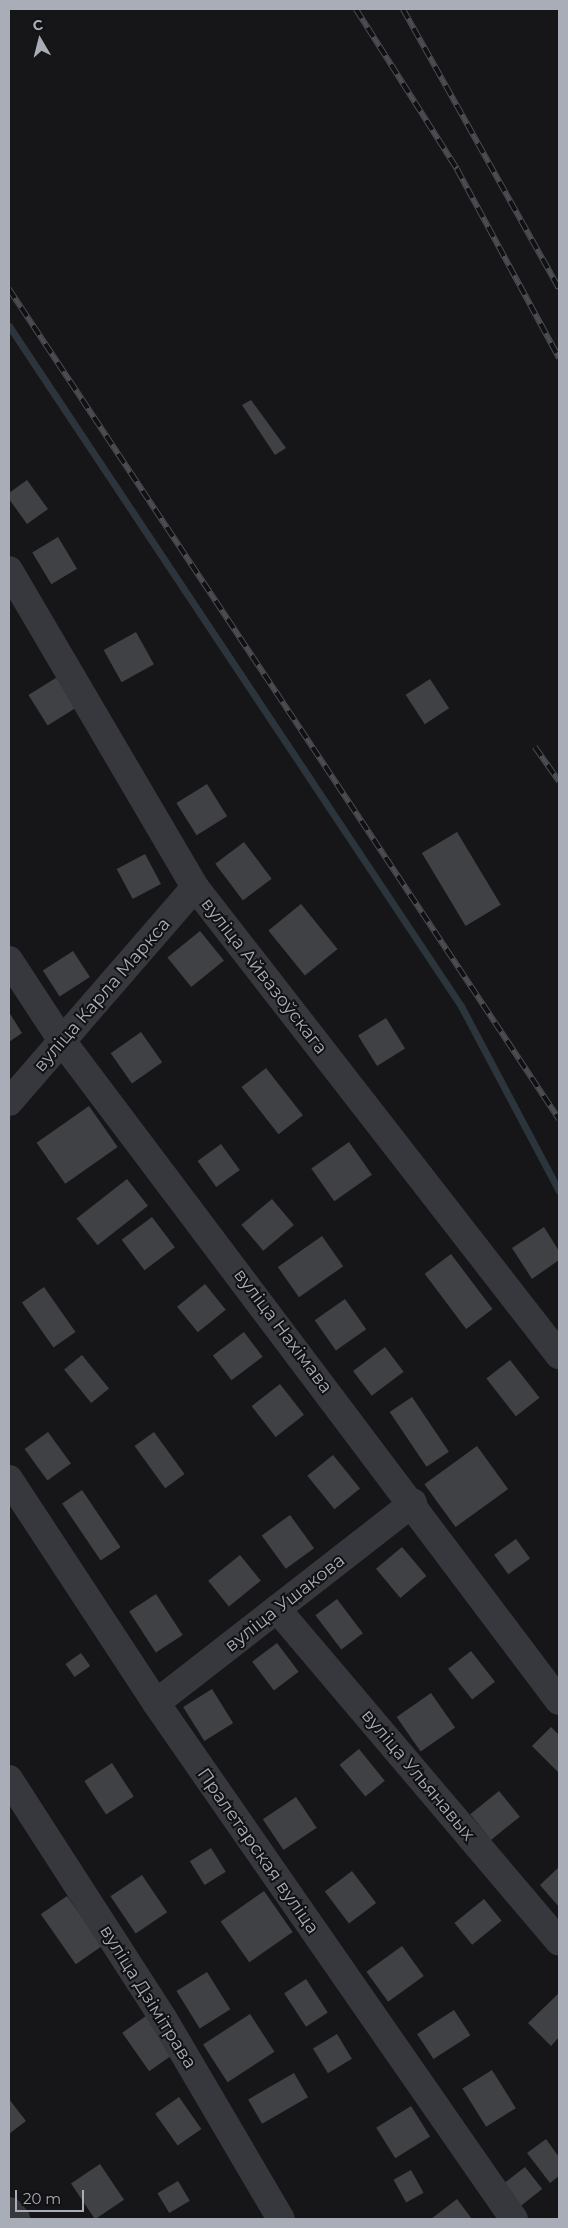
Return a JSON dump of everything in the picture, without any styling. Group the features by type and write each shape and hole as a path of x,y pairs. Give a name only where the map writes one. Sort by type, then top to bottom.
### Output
{"street":[{"name":"вуліца Айвазоўскага","path":"9,570 195,887 559,1355"},
{"name":"вуліца Карла Маркса","path":"9,1102 195,887"},
{"name":"вуліца Нахімава","path":"9,960 62,1041 413,1503 559,1702"},
{"name":"Пралетарская вуліца","path":"9,1479 156,1703 514,2219"},
{"name":"вуліца Ушакова","path":"156,1703 413,1503"},
{"name":"вуліца Ульянавых","path":"278,1609 559,1942"},
{"name":"вуліца Дзімітрава","path":"9,1779 163,2018 281,2219"},
{"path":"9,2210 16,2219"}],"building":[{"path":"251,400 286,448 275,455 242,405"},
{"path":"27,480 48,509 27,524 9,499 9,493"},
{"path":"58,537 77,569 51,584 32,552"},
{"path":"136,632 154,664 122,682 104,650"},
{"path":"59,676 78,707 48,726 28,695"},
{"path":"430,679 449,708 425,724 406,695"},
{"path":"207,784 227,816 197,835 176,803"},
{"path":"457,832 501,905 466,926 422,853"},
{"path":"244,842 272,879 243,900 215,864"},
{"path":"145,854 161,884 133,899 117,869"},
{"path":"301,904 338,949 305,976 268,930"},
{"path":"200,931 224,961 191,987 167,957"},
{"path":"73,951 90,977 60,997 43,971"},
{"path":"9,1012 22,1033 9,1042"},
{"path":"386,1018 405,1049 377,1066 358,1035"},
{"path":"141,1032 162,1062 132,1084 111,1053"},
{"path":"266,1068 303,1115 279,1134 242,1087"},
{"path":"89,1106 118,1147 65,1184 37,1143"},
{"path":"349,1142 372,1175 334,1201 311,1168"},
{"path":"221,1144 240,1170 216,1187 198,1161"},
{"path":"127,1179 148,1206 97,1245 77,1218"},
{"path":"272,1199 294,1225 263,1251 241,1225"},
{"path":"152,1217 175,1247 145,1270 122,1240"},
{"path":"544,1227 559,1251 559,1260 532,1279 512,1248"},
{"path":"322,1236 343,1266 299,1297 278,1267"},
{"path":"451,1254 493,1309 466,1329 425,1274"},
{"path":"205,1284 226,1310 198,1332 177,1307"},
{"path":"44,1287 76,1332 53,1348 22,1302"},
{"path":"345,1299 366,1329 336,1351 315,1320"},
{"path":"244,1332 263,1357 232,1380 213,1355"},
{"path":"385,1347 404,1372 372,1396 353,1371"},
{"path":"82,1355 109,1388 91,1403 64,1369"},
{"path":"510,1360 540,1398 516,1416 486,1378"},
{"path":"280,1384 304,1415 276,1437 252,1406"},
{"path":"412,1397 449,1452 427,1467 390,1412"},
{"path":"48,1432 71,1464 47,1481 25,1449"},
{"path":"154,1432 185,1474 165,1488 135,1446"},
{"path":"477,1446 508,1489 456,1527 424,1484"},
{"path":"333,1455 360,1488 334,1509 307,1476"},
{"path":"82,1490 121,1547 101,1561 62,1503"},
{"path":"290,1515 314,1548 286,1569 262,1536"},
{"path":"516,1539 530,1558 508,1574 494,1555"},
{"path":"402,1547 426,1576 400,1598 376,1569"},
{"path":"240,1555 261,1581 229,1606 208,1581"},
{"path":"156,1594 183,1635 156,1653 129,1611"},
{"path":"337,1599 363,1633 341,1650 315,1615"},
{"path":"277,1643 299,1672 274,1690 252,1662"},
{"path":"471,1651 495,1682 472,1700 448,1669"},
{"path":"81,1653 90,1666 75,1677 65,1664"},
{"path":"212,1689 233,1723 204,1741 183,1707"},
{"path":"431,1693 455,1727 421,1751 397,1717"},
{"path":"551,1727 559,1735 558,1772 532,1746"},
{"path":"359,1749 385,1781 365,1797 340,1765"},
{"path":"112,1763 134,1797 106,1815 84,1781"},
{"path":"499,1791 520,1817 491,1840 470,1814"},
{"path":"296,1797 317,1828 284,1850 263,1819"},
{"path":"211,1848 226,1872 205,1885 190,1861"},
{"path":"559,1867 559,1907 540,1885"},
{"path":"352,1871 376,1903 349,1923 325,1891"},
{"path":"142,1875 167,1912 136,1934 110,1896"},
{"path":"264,1891 293,1932 249,1962 221,1921"},
{"path":"67,1896 102,1946 76,1964 41,1914"},
{"path":"484,1899 502,1921 472,1945 454,1923"},
{"path":"402,1946 424,1976 388,2002 366,1972"},
{"path":"207,1972 230,2009 200,2028 176,1991"},
{"path":"306,1979 328,2013 306,2027 284,1993"},
{"path":"559,1993 559,2037 551,2046 528,2023"},
{"path":"454,2010 470,2035 433,2059 417,2034"},
{"path":"250,2014 275,2052 228,2082 203,2044"},
{"path":"146,2016 173,2055 149,2071 122,2033"},
{"path":"337,2034 352,2059 328,2073 313,2048"},
{"path":"492,2070 516,2108 486,2127 462,2089"},
{"path":"294,2073 308,2097 262,2124 248,2100"},
{"path":"179,2097 201,2129 178,2146 155,2114"},
{"path":"9,2099 26,2121 9,2134"},
{"path":"411,2106 430,2137 395,2158 376,2128"},
{"path":"546,2139 559,2157 559,2176 550,2183 527,2153"},
{"path":"100,2164 124,2200 95,2219 71,2184"},
{"path":"525,2167 542,2189 521,2206 504,2184"},
{"path":"411,2170 424,2193 406,2202 394,2180"},
{"path":"178,2181 190,2201 169,2213 157,2193"},
{"path":"457,2199 472,2219 431,2219"}],"waterway":[{"path":"9,326 461,1006 559,1191"}],"railway":[{"path":"356,9 457,169 559,358"},
{"path":"403,9 559,288"},
{"path":"9,289 559,1119"},
{"path":"535,747 559,781"}]}
